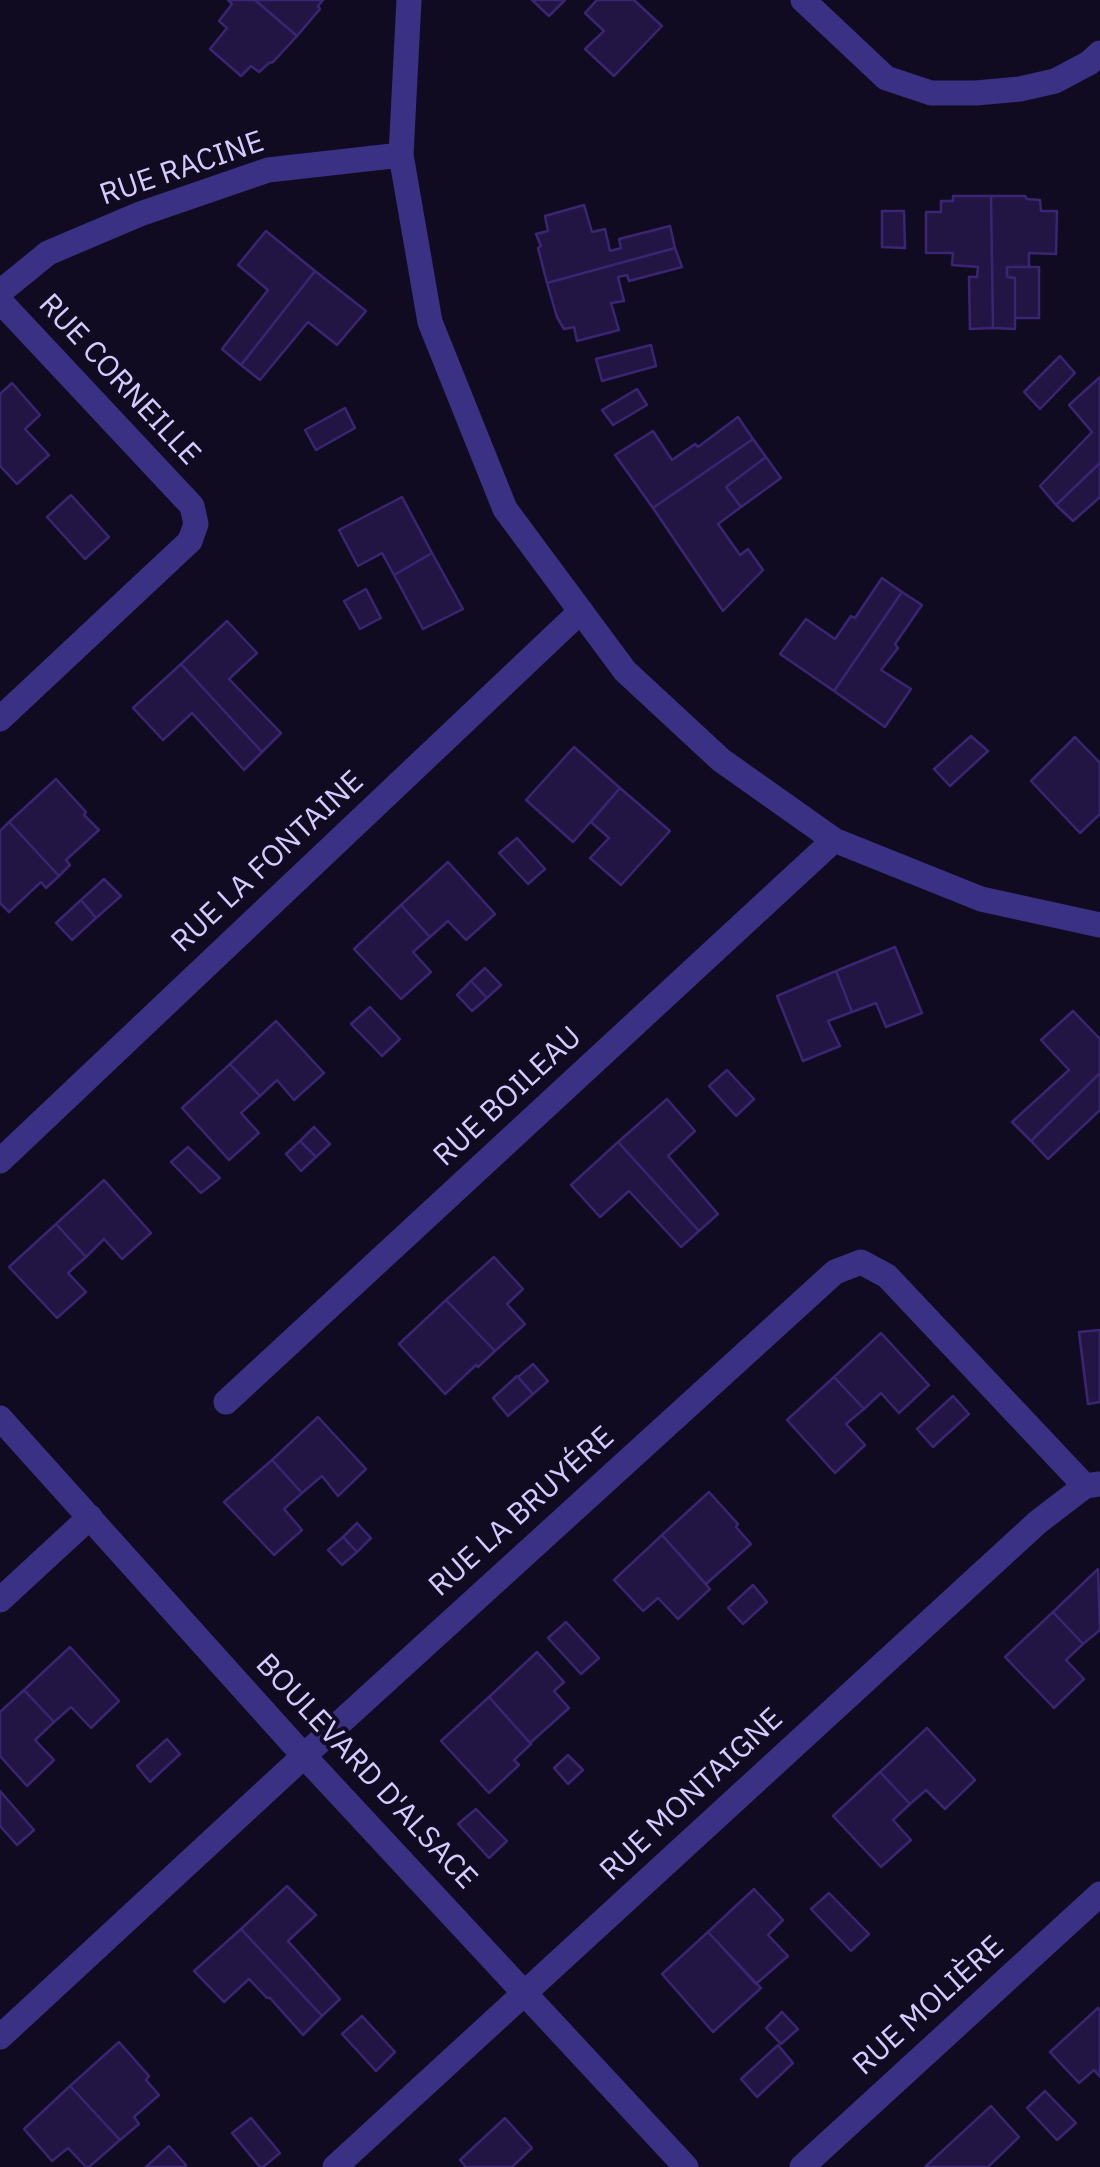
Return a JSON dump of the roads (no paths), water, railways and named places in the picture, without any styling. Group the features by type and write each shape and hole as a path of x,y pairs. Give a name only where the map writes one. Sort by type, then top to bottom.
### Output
{"street":[{"path":"409,0 402,155 430,322 505,509 625,671 720,760 834,840 982,898 1100,925"},
{"path":"803,0 886,78 931,93 976,93 1055,82 1090,63 1100,52"},
{"name":"RUE RACINE","path":"0,292 48,253 140,214 268,170 402,155"},
{"name":"RUE CORNEILLE","path":"0,302 192,506 196,524 190,541 0,719"},
{"name":"RUE LA FONTAINE","path":"0,1161 580,610"},
{"name":"RUE BOILEAU","path":"226,1402 834,840"},
{"name":"RUE LA BRUYÉRE","path":"0,2038 835,1272 862,1262 887,1276 1093,1485"},
{"name":"BOULEVARD D'ALSACE","path":"0,1418 304,1756 686,2167"},
{"name":"RUE MONTAIGNE","path":"335,2167 1038,1522 1093,1485"},
{"path":"0,1600 90,1518"},
{"name":"RUE MOLIÈRE","path":"802,2167 1100,1894"}]}
